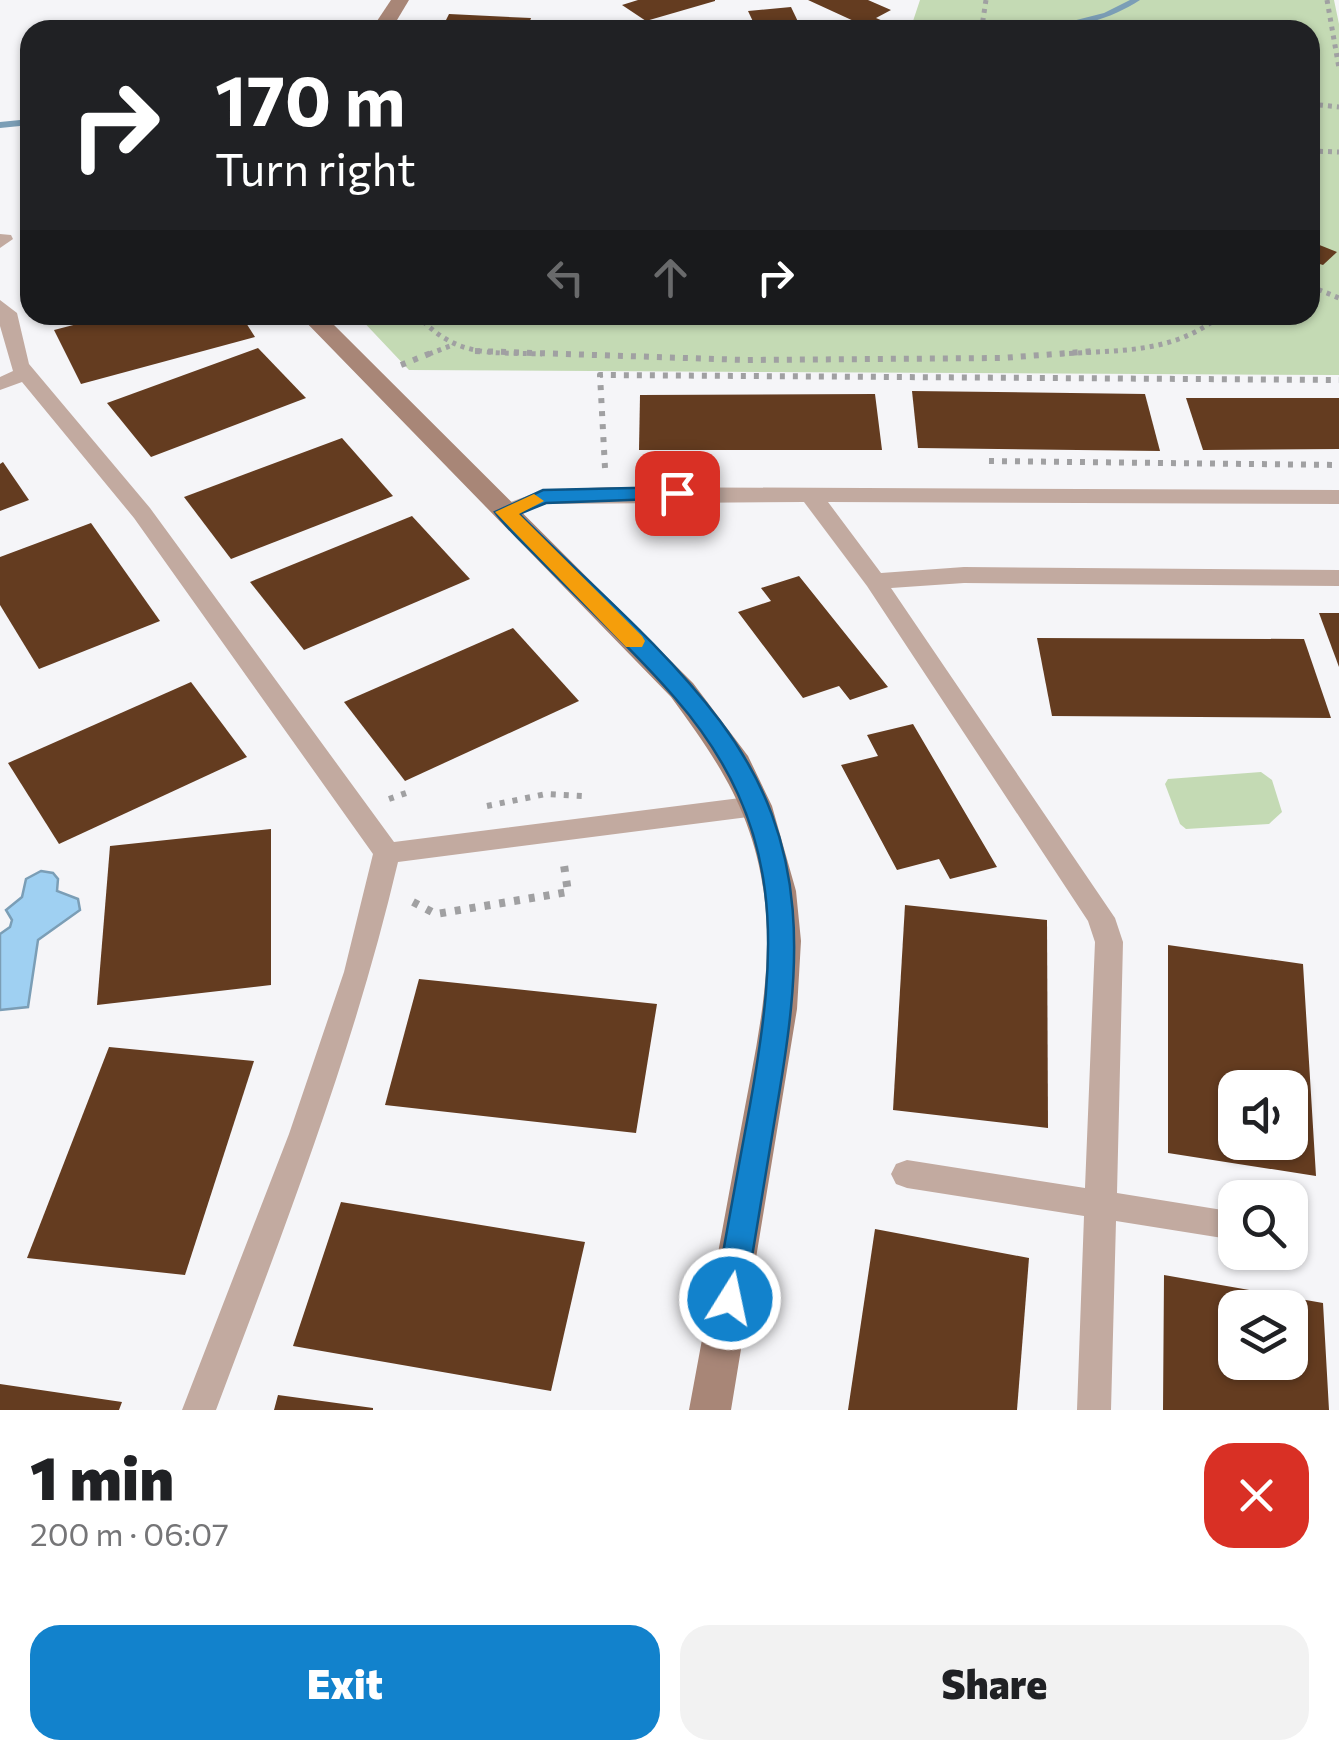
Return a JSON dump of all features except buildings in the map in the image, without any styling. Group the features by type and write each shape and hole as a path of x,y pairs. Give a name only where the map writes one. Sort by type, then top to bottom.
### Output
{"street":[{"path":"321,325 682,690 737,764 756,806 780,891 784,941 780,1009 710,1410"}],"lane":[{"path":"0,306 6,313 14,356 25,374 142,513 387,852 358,972 304,1134 199,1410"},
{"path":"0,384 25,374"},
{"path":"810,494 875,581 1101,918 1109,942 1094,1410"},
{"path":"506,512 543,497 1339,497"},
{"path":"875,581 964,575 1339,578"},
{"path":"387,852 756,806"},
{"path":"907,1174 1218,1223"}],"path":[{"path":"1328,0 1339,68"},
{"path":"424,325 451,345 508,356 746,360 1002,358 1158,347 1198,334 1208,325"},
{"path":"399,366 451,345"},
{"path":"606,479 600,375 1339,380"},
{"path":"989,461 1339,465"},
{"path":"413,902 436,914 568,892 564,865 580,862"}],"green space":[{"path":"920,0 1334,0 1339,24 1339,375 409,370 366,325 1320,325 1320,20 913,20"},
{"path":"1261,772 1272,780 1282,812 1269,824 1186,829 1180,824 1165,784 1168,779"}],"water":[{"path":"41,871 53,873 58,879 57,891 78,899 80,910 38,940 28,1007 0,1010 0,934 10,927 12,920 6,910 22,897 26,879"}],"waterway":[{"path":"1085,20 1107,15 1136,0"},
{"path":"0,125 20,123"}],"slow traffic":[{"path":"534,501 506,512 634,641"}],"route":[{"path":"677,493 543,497 506,512 682,690 712,727 737,764 770,846 780,891 784,941 780,1009 730,1299"}]}
